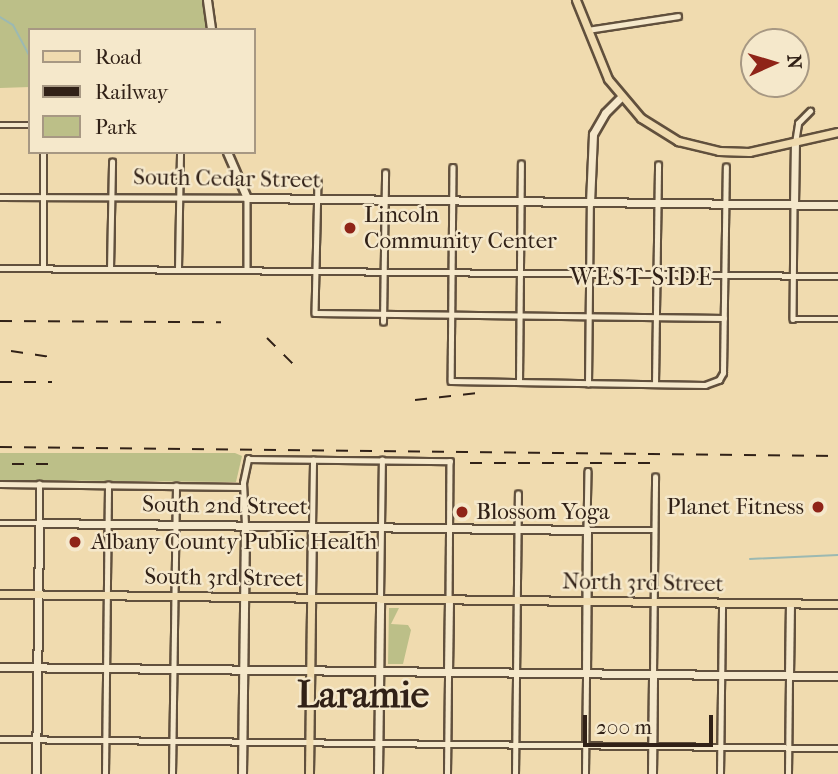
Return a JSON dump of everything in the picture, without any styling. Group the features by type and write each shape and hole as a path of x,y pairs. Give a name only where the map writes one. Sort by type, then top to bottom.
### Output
{"main road":[{"path":"576,0 599,64 621,97 649,124 689,145 740,153 795,144 838,132"},
{"name":"South 3rd Street","path":"0,594 449,600"},
{"path":"309,774 311,598"},
{"name":"North 3rd Street","path":"449,600 838,604"}],"street":[{"path":"207,0 211,28"},
{"path":"587,30 678,16"},
{"path":"588,384 593,134 605,113 621,97"},
{"path":"810,111 798,123 795,144 793,318 838,319"},
{"path":"0,125 28,125"},
{"path":"43,154 43,268"},
{"path":"178,270 180,154"},
{"path":"228,154 247,198 247,270"},
{"path":"110,269 111,162"},
{"path":"519,382 522,164"},
{"path":"655,384 658,166"},
{"path":"453,167 451,381 705,385 719,380 724,318 726,167"},
{"path":"383,322 385,173"},
{"path":"318,181 315,313 724,318"},
{"name":"South Cedar Street","path":"0,197 838,205"},
{"path":"0,268 838,276"},
{"path":"242,774 245,526 243,486 248,459 450,461 447,774"},
{"path":"311,598 313,460"},
{"path":"378,774 382,460"},
{"path":"585,774 588,471"},
{"path":"652,774 655,477"},
{"path":"0,484 243,486"},
{"path":"36,774 39,484"},
{"path":"105,774 108,485"},
{"path":"173,774 176,486"},
{"path":"515,774 518,494"},
{"name":"South 2nd Street","path":"0,523 587,530"},
{"path":"587,530 655,530"},
{"path":"720,774 722,603"},
{"path":"788,774 790,604"},
{"path":"0,667 838,676"},
{"path":"0,739 838,748"}],"green space":[{"path":"0,0 203,0 207,28 28,28 28,87 0,88"},
{"path":"0,453 235,453 242,456 236,482 0,480"},
{"path":"389,608 399,608 391,624 408,625 411,630 403,664 388,664"}],"waterway":[{"path":"0,17 13,25 28,53"},
{"path":"750,559 838,555"}],"railway":[{"path":"0,321 221,322"},
{"path":"267,338 293,364"},
{"path":"11,351 51,357"},
{"path":"0,382 52,382"},
{"path":"415,400 478,393"},
{"path":"0,447 838,456"},
{"path":"470,463 651,463"},
{"path":"12,464 57,464"}],"place":[{"name":"Lincoln Community Center","path":"350,228"},
{"name":"Planet Fitness","path":"818,507"},
{"name":"Blossom Yoga","path":"462,512"},
{"name":"Albany County Public Health","path":"75,542"}],"district":[{"name":"WEST SIDE","path":"642,278"},
{"name":"Laramie","path":"363,695"}]}
